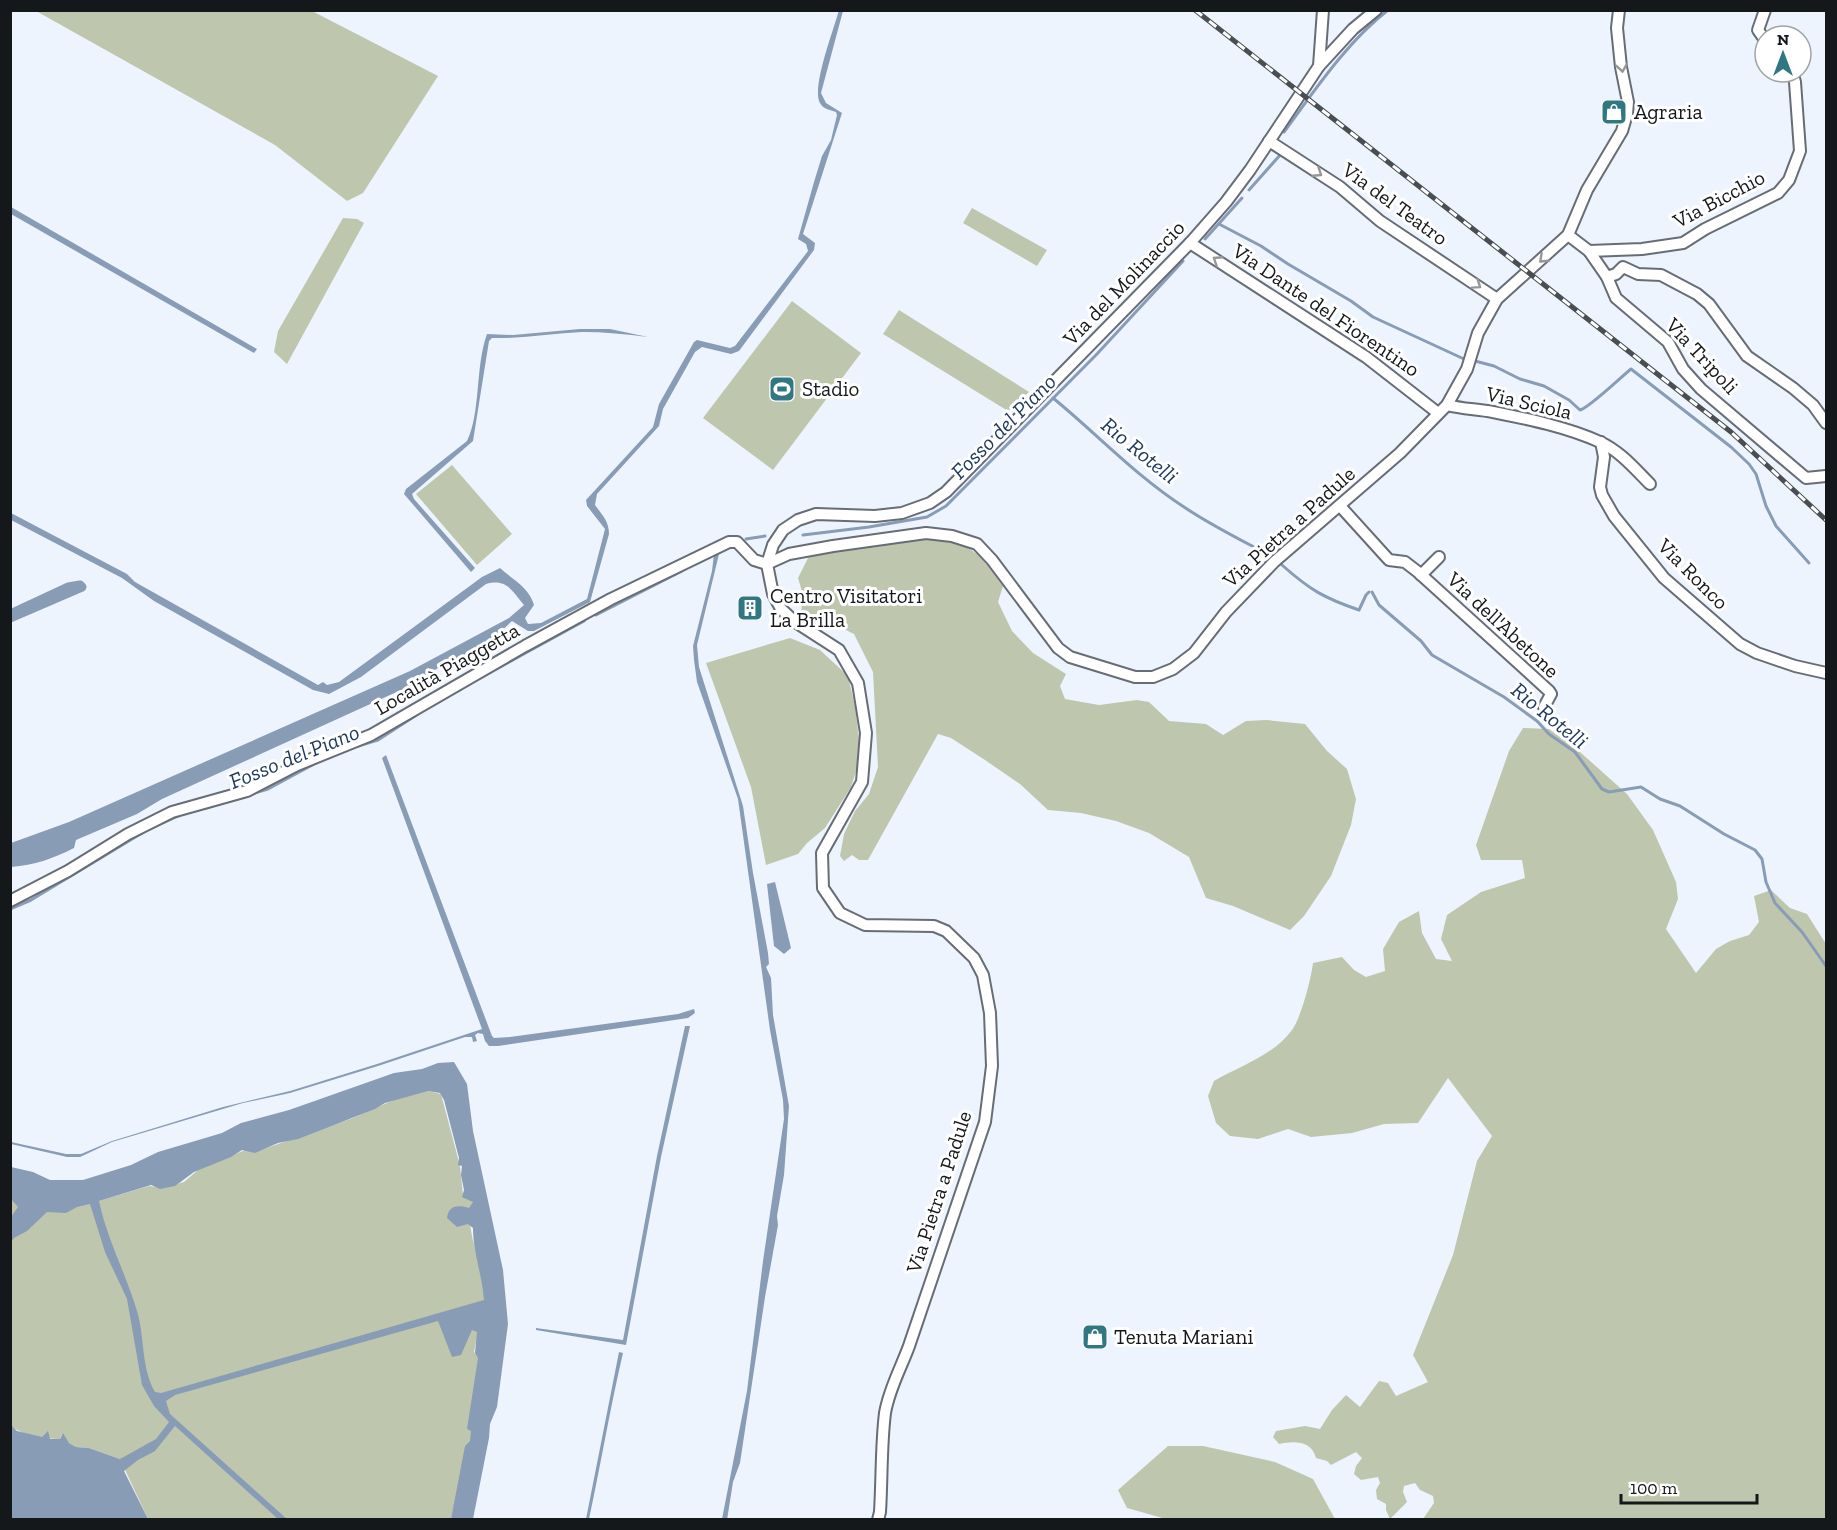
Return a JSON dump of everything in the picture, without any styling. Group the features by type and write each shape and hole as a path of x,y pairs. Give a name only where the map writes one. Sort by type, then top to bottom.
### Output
{"street":[{"path":"1319,66 1323,10"},
{"name":"Via del Molinaccio","path":"767,564 773,545 783,530 798,520 816,514 874,516 902,513 930,503 946,492 1190,243 1226,202 1319,66 1353,29 1376,10"},
{"name":"Via Pietra a Padule","path":"878,1520 885,1412 894,1385 894,1377 909,1346 986,1122 992,1066 990,1013 983,975 974,958 946,931 934,926 865,925 840,913 823,888 822,853 862,782 866,733 858,683 839,650 794,621 781,609 773,594 767,564 789,554 833,546 926,533 952,536 977,544 1058,648 1070,657 1135,677 1153,678 1173,669 1194,653 1227,612 1274,562 1400,453 1447,405 1467,369 1478,333 1497,299 1568,235 1587,190 1622,131 1627,114 1628,102 1621,67 1617,27 1619,10"},
{"path":"1321,29 1329,36 1342,41"},
{"name":"Via Bicchio","path":"1589,251 1630,250 1683,243 1705,229 1778,193 1790,180 1800,151 1795,84"},
{"name":"Via del Teatro","path":"1269,141 1340,187 1380,221 1497,299"},
{"name":"Via Tripoli","path":"1568,235 1589,251 1607,277 1616,298 1668,342 1683,369 1701,389 1806,478 1827,476"},
{"name":"Via Dante del Fiorentino","path":"1190,243 1366,357 1438,413"},
{"path":"1607,277 1616,274 1623,267 1628,260 1630,250"},
{"path":"1623,267 1638,274 1662,275 1697,294 1709,304 1747,356 1793,388 1813,405 1827,423"},
{"name":"Via Sciola","path":"1447,405 1564,429 1601,442 1624,458 1650,484"},
{"name":"Via Ronco","path":"1601,442 1604,457 1600,487 1602,495 1614,516 1664,578 1740,644 1757,653 1795,666 1827,673"},
{"name":"Via dell'Abetone","path":"1340,506 1389,560 1406,562 1549,691 1551,694 1544,706"},
{"name":"Località Piaggetta","path":"10,901 68,871 128,834 172,812 247,790 297,765 371,735 525,646 612,599 729,542 737,542 754,560 767,564"},
{"name":"Via dell'Abetone","path":"1421,575 1439,557"}],"green space":[{"path":"36,11 312,11 438,76 363,193 347,201 275,145"},
{"path":"972,208 1047,250 1037,266 963,223"},
{"path":"343,218 357,219 364,223 287,364 274,352 278,331"},
{"path":"792,301 861,353 773,470 703,418"},
{"path":"899,310 1029,392 1008,411 883,334"},
{"path":"452,465 512,534 477,565 416,494"},
{"path":"934,535 968,548 981,558 1003,586 998,602 1012,631 1033,653 1066,674 1060,686 1065,699 1099,705 1137,700 1149,702 1169,721 1206,724 1223,735 1246,721 1266,720 1305,724 1327,751 1347,769 1356,799 1351,825 1331,876 1304,916 1290,930 1233,906 1206,898 1189,857 1149,833 1116,821 1081,813 1048,810 1020,784 951,738 938,734 868,860 859,860 852,855 844,861 840,856 844,834 855,811 869,794 878,767 873,672 854,634 836,625 815,622 801,613 803,595 798,578 810,554"},
{"path":"790,638 820,650 848,676 855,706 861,756 851,787 825,828 798,854 766,865 751,787 706,663"},
{"path":"1523,728 1549,729 1580,752 1627,794 1653,830 1676,882 1678,899 1666,929 1696,973 1716,949 1730,941 1749,935 1759,922 1754,896 1771,890 1790,908 1807,914 1826,944 1826,1519 1423,1519 1434,1503 1433,1496 1420,1490 1415,1483 1404,1486 1403,1492 1407,1502 1390,1519 1386,1504 1377,1499 1376,1490 1380,1483 1378,1477 1361,1480 1354,1474 1362,1458 1356,1452 1331,1465 1327,1461 1316,1458 1314,1452 1306,1445 1296,1442 1279,1444 1273,1437 1276,1431 1305,1426 1320,1429 1332,1410 1346,1395 1360,1407 1379,1381 1388,1383 1396,1396 1428,1382 1413,1355 1453,1255 1477,1161 1492,1136 1448,1078 1418,1123 1384,1124 1352,1133 1311,1137 1288,1129 1258,1139 1230,1136 1216,1123 1208,1096 1214,1081 1256,1059 1285,1039 1292,1030 1302,1008 1313,963 1342,957 1354,970 1366,977 1385,971 1383,949 1399,922 1419,911 1422,933 1436,959 1452,961 1441,939 1447,915 1481,892 1525,878 1522,860 1481,860 1476,845 1509,751"},
{"path":"424,1090 441,1094 460,1166 463,1195 474,1201 470,1219 471,1229 484,1292 485,1328 478,1332 474,1352 479,1358 473,1430 451,1519 148,1519 120,1459 89,1448 76,1447 69,1443 62,1434 60,1439 40,1437 27,1434 10,1425 10,1199 49,1212 92,1203 149,1186 162,1188 184,1182 198,1170 245,1150 255,1152 353,1118 405,1095"},
{"path":"1168,1446 1203,1446 1275,1462 1313,1479 1335,1519 1166,1519 1127,1508 1118,1490"}],"water":[{"path":"839,10 843,11 821,93 826,103 842,113 803,234 815,243 814,250 739,351 731,354 702,347 695,352 663,409 659,426 597,494 595,505 603,515 609,534 590,602 534,631 528,631 512,621 495,637 467,657 438,668 412,685 162,799 137,814 76,840 74,848 66,852 36,863 11,867 11,843 69,822 410,671 509,618 524,605 504,584 486,584 361,677 329,694 313,690 154,601 122,578 11,520 11,513 127,574 135,582 318,685 323,682 327,685 339,682 482,577 500,568 532,599 534,605 525,618 528,624 541,623 587,599 605,529 587,506 586,500 653,427 659,404 694,342 697,340 730,348 735,346 808,251 806,244 798,239 822,156 831,140 837,115 836,112 821,105 818,85"},
{"path":"11,207 257,349 254,353 11,214"},
{"path":"580,329 610,329 648,337 582,332 492,338 489,341 473,441 412,494 475,568 471,572 404,494 406,489 467,441 474,417 483,347 487,334 513,335"},
{"path":"720,550 697,645 699,667 743,806 768,953 769,964 766,967 771,978 773,1015 789,1106 784,1175 777,1216 778,1225 740,1463 733,1482 727,1520 722,1519 747,1391 784,1119 738,799 697,682 694,660 693,646 712,571 714,554"},
{"path":"386,755 494,1038 678,1014 694,1009 695,1013 688,1018 498,1046 489,1046 483,1034 478,1033 475,1035 477,1041 473,1042 472,1037 465,1037 290,1093 243,1103 112,1142 80,1157 67,1157 11,1144 11,1142 66,1154 81,1154 112,1141 223,1107 290,1091 482,1029 382,758"},
{"path":"775,882 791,948 784,954 774,946 767,884"},
{"path":"685,1026 690,1026 661,1157 626,1345 536,1330 536,1328 623,1340 657,1156"},
{"path":"454,1062 467,1084 473,1131 503,1270 508,1324 497,1407 490,1424 473,1519 451,1519 465,1446 470,1441 471,1431 467,1429 478,1358 475,1353 477,1332 472,1330 461,1355 452,1357 438,1321 175,1395 166,1401 170,1414 287,1519 278,1519 175,1426 155,1451 124,1471 148,1519 11,1519 11,1425 17,1431 42,1437 48,1431 50,1439 60,1439 63,1433 69,1443 76,1447 89,1448 120,1459 156,1439 169,1422 154,1406 142,1385 127,1299 105,1252 90,1204 66,1213 47,1212 11,1242 11,1217 18,1207 11,1199 11,1167 33,1172 50,1180 83,1180 131,1165 158,1152 222,1133 241,1123 289,1110 394,1073 422,1069 438,1063","holes":["428,1091 440,1093 444,1100 459,1158 458,1165 462,1166 464,1190 462,1197 473,1202 469,1208 458,1206 452,1208 447,1218 457,1227 468,1224 473,1228 484,1300 161,1393 155,1392 147,1373 137,1311 99,1201 151,1185 160,1189 175,1186 194,1172 242,1150 255,1153 278,1143 298,1139 385,1103"]},
{"path":"619,1352 623,1353 589,1519 586,1519"}],"waterway":[{"name":"Fosso del Piano","path":"1284,132 1345,52 1388,10"},
{"name":"Fosso del Piano","path":"1249,190 1281,154"},
{"name":"Fosso del Piano","path":"1205,239 1242,198"},
{"path":"1219,224 1261,246 1373,317 1464,359"},
{"name":"Fosso del Piano","path":"803,535 927,517 946,506 1096,355 1183,261"},
{"path":"1475,361 1544,386 1569,400 1580,410 1631,369 1731,447 1749,464 1756,474 1766,506 1776,526 1809,563"},
{"name":"Rio Rotelli","path":"1053,398 1166,495 1206,521 1273,557"},
{"name":"Fosso del Piano","path":"746,539 765,536"},
{"name":"Rio Rotelli","path":"1282,565 1318,592 1359,610 1369,592"},
{"name":"Fosso del Piano","path":"596,615 682,571"},
{"path":"10,614 68,587 80,585 82,587 10,618"},
{"name":"Rio Rotelli","path":"1372,592 1379,605 1421,641 1432,655 1504,697 1575,752 1602,789 1609,792 1641,787 1660,799 1680,806 1724,834 1755,850 1762,859 1766,882 1775,903 1802,932 1826,966"},
{"name":"Fosso del Piano","path":"480,678 584,621"},
{"name":"Fosso del Piano","path":"358,746 378,740 418,714"},
{"name":"Fosso del Piano","path":"206,808 268,789 316,763"},
{"name":"Fosso del Piano","path":"10,909 31,900 147,830 185,813"}],"railway":[{"path":"1195,10 1731,432 1826,520"}],"place":[{"name":"Agraria","path":"1614,112"},
{"name":"Stadio","path":"782,389"},
{"name":"Centro Visitatori La Brilla","path":"750,608"},
{"name":"Tenuta Mariani","path":"1095,1337"}]}
